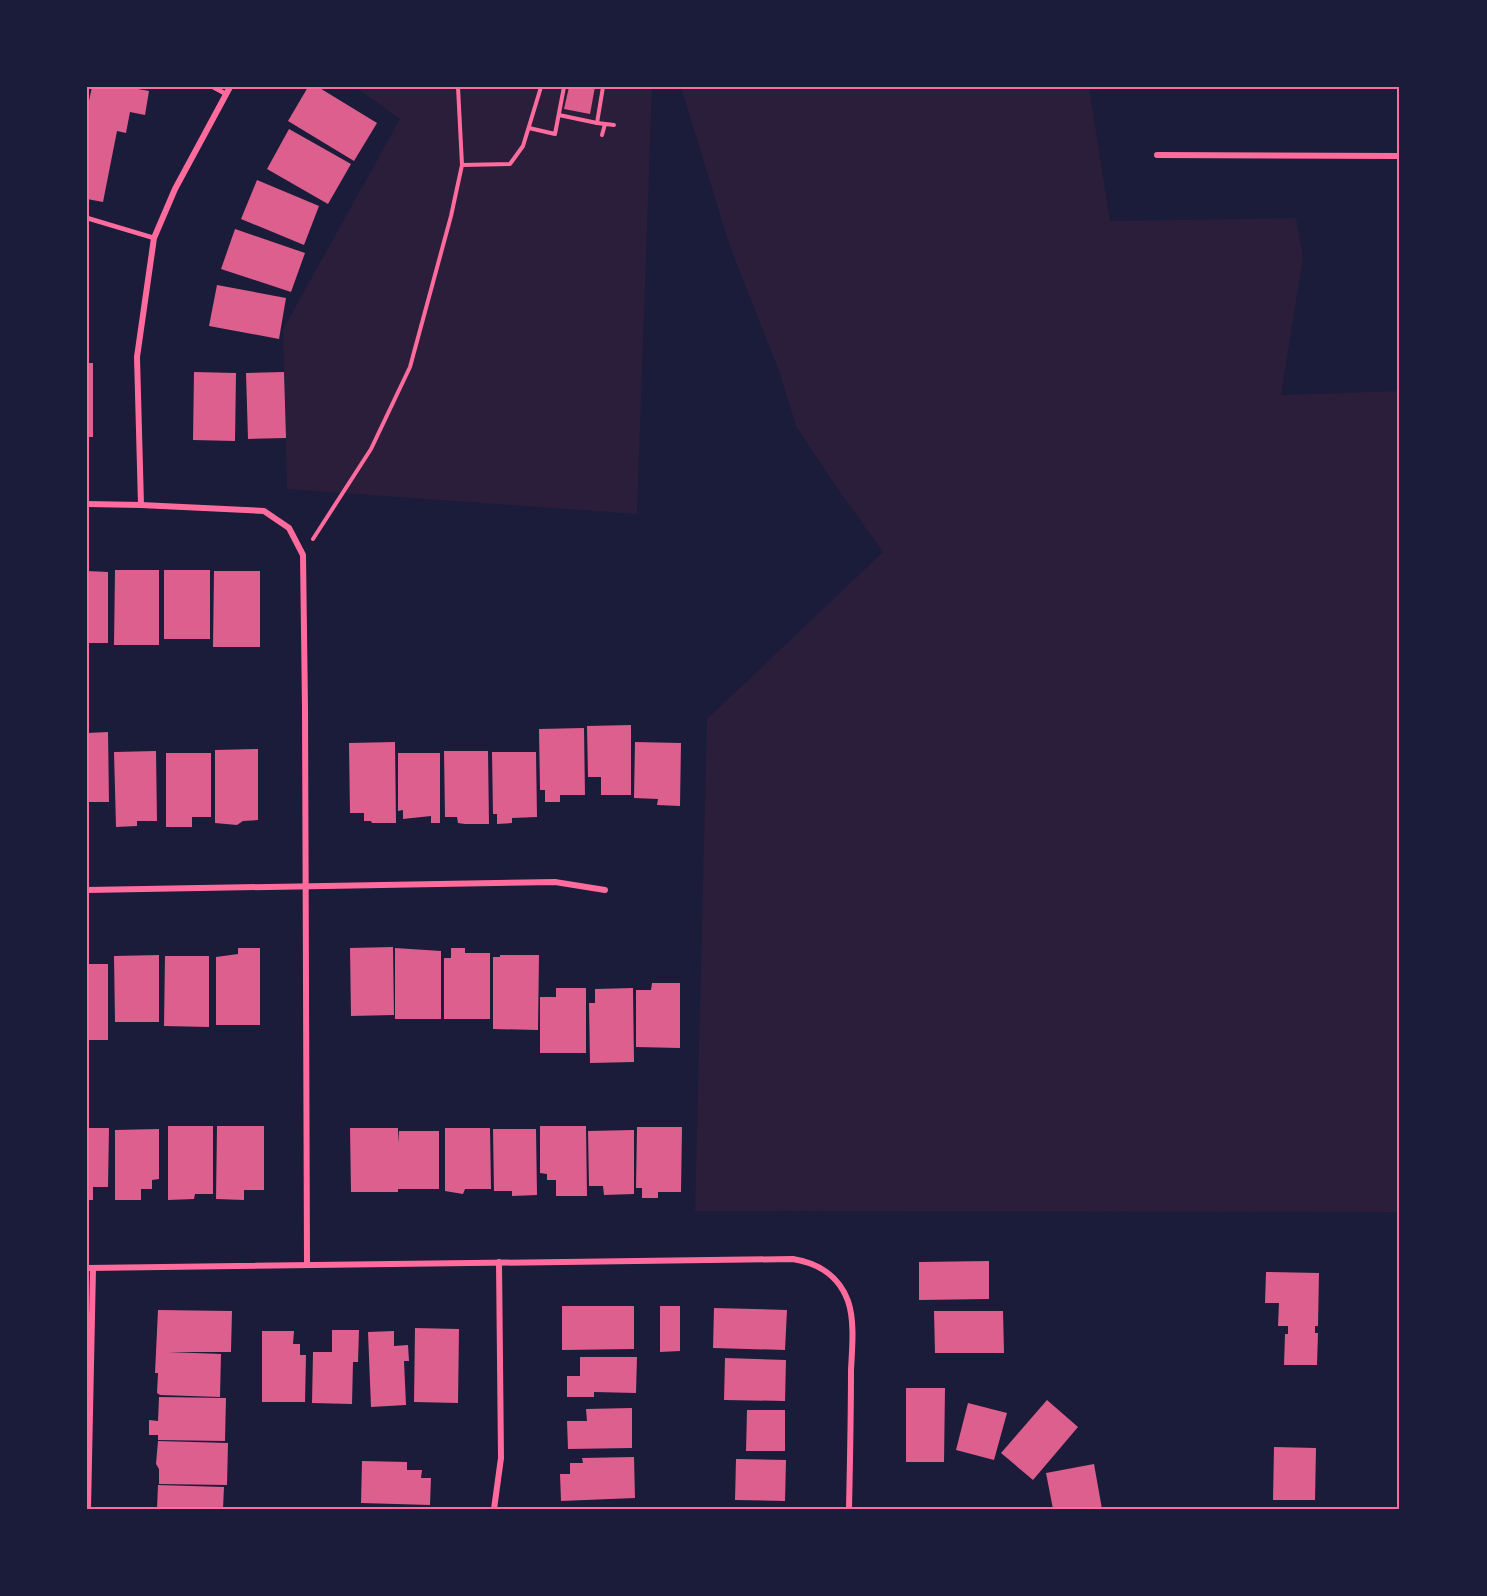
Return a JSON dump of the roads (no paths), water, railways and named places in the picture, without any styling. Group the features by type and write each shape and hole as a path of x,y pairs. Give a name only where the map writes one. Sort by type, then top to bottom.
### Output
{"street":[{"path":"141,505 137,357 154,238 175,189 230,87"},
{"path":"1156,154 1400,156"},
{"path":"87,504 264,510 289,528 303,555 307,1264"},
{"path":"87,890 555,882 605,891"},
{"path":"88,1509 90,1268 792,1259 810,1263 826,1271 839,1284 848,1300 851,1318 849,1509"},
{"path":"494,1509 501,1458 499,1262"}],"lane":[{"path":"213,87 226,94"},
{"path":"87,218 154,238"}]}
